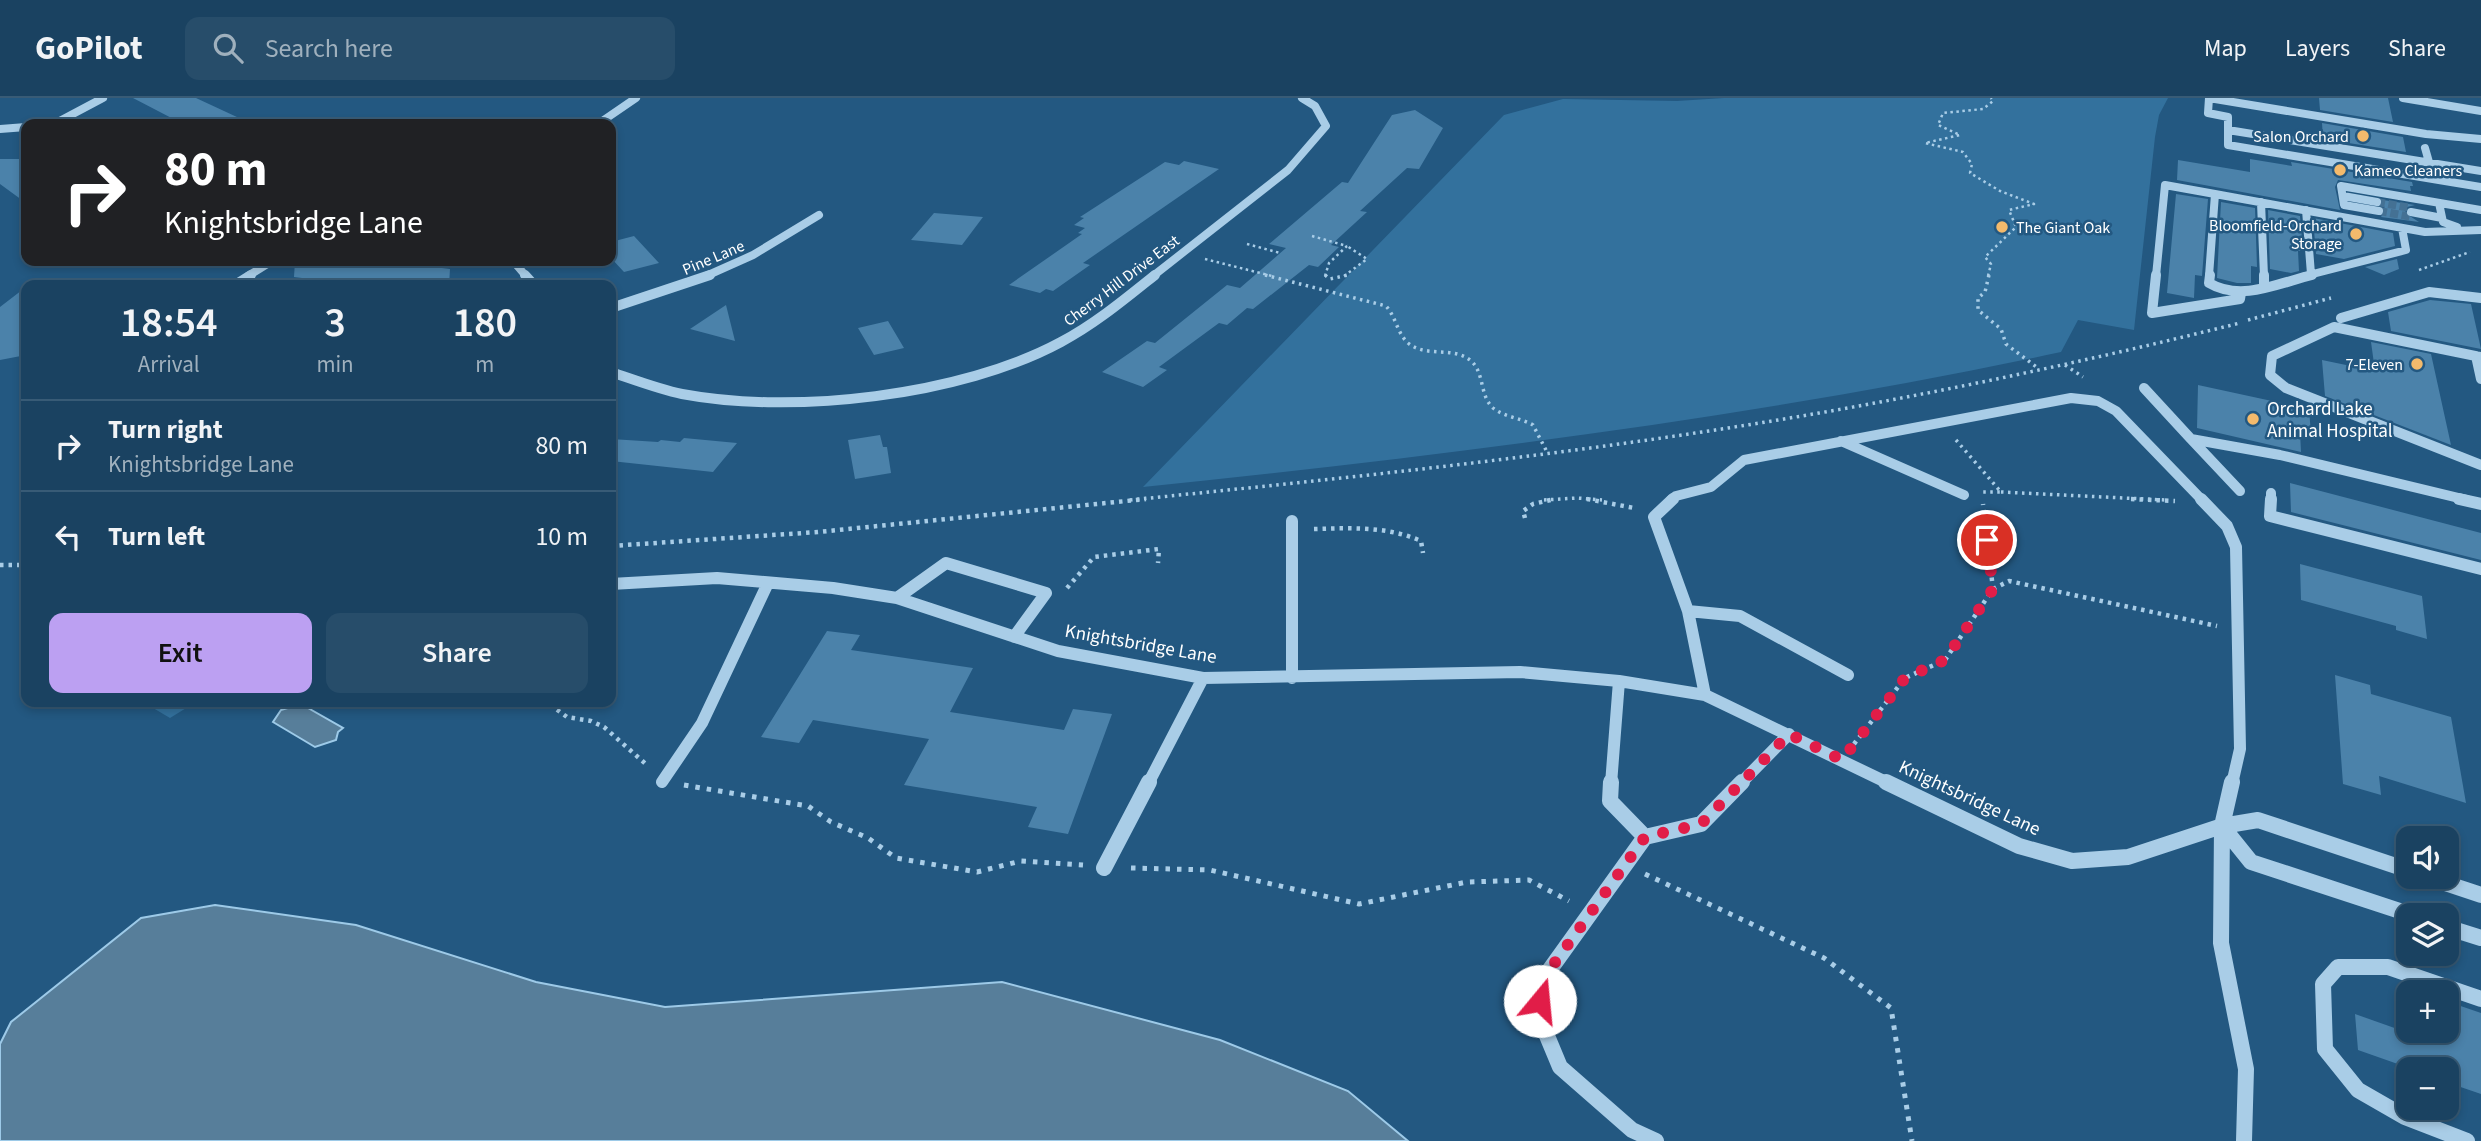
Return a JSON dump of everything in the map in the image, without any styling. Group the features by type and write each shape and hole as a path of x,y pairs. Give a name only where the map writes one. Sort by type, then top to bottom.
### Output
{"street":[{"path":"63,119 103,98"},
{"path":"605,119 636,98"},
{"name":"Cherry Hill Drive East","path":"616,374 682,394 745,400 848,399 949,384 1011,366 1062,344 1111,310 1307,151 1326,125 1315,106 1302,98"},
{"path":"2481,139 2426,134 2209,98 2208,113 2228,117 2228,145 2481,187"},
{"path":"2273,98 2273,109"},
{"path":"2403,98 2481,111"},
{"path":"2441,98 2481,104"},
{"path":"0,129 21,127"},
{"path":"2228,130 2481,171"},
{"path":"2426,148 2429,162"},
{"path":"2241,293 2240,299 2152,313 2165,185 2425,232 2462,228"},
{"path":"2378,206 2343,198 2342,186 2481,210"},
{"path":"2216,194 2209,283 2219,289 2241,293 2406,250 2402,228"},
{"path":"2261,202 2263,287"},
{"path":"2439,203 2442,217"},
{"path":"2306,210 2312,274"},
{"path":"2411,212 2442,217 2462,228 2481,232"},
{"name":"Pine Lane","path":"616,306 707,276 753,255 819,215"},
{"path":"243,280 264,266"},
{"path":"517,266 530,280"},
{"path":"2341,318 2429,292 2481,298"},
{"path":"2481,379 2478,356 2334,327 2272,356 2270,375 2286,388 2481,466"},
{"path":"2144,388 2240,491"},
{"path":"1705,695 1688,611 1654,517 1676,496 1711,487 1744,460 1840,441 2071,398 2098,401 2116,411 2227,526 2236,547 2240,749 2222,826 2221,943 2246,1069 2244,1141"},
{"path":"2191,439 2280,455 2481,504"},
{"path":"1840,441 1964,495"},
{"path":"2271,493 2270,516 2481,569"},
{"path":"1292,525 1292,678"},
{"path":"897,598 946,563 1046,593 1014,638"},
{"name":"Knightsbridge Lane","path":"616,584 717,578 897,598 1014,638 1106,662 1203,678 1520,672 1619,681 1705,695 2018,846 2072,861 2128,857 2222,826 2258,820 2396,866"},
{"path":"662,782 702,723 768,583"},
{"path":"1688,611 1741,616 1848,674"},
{"path":"1104,867 1203,678"},
{"path":"1619,681 1610,801 1645,837"},
{"path":"1656,1141 1632,1130 1560,1067 1540,1019 1541,982 1645,837 1701,824 1789,734"},
{"path":"2222,826 2251,862 2396,910"},
{"path":"2459,888 2481,895"},
{"path":"2459,931 2481,938"},
{"path":"2467,1141 2405,1117 2358,1090 2325,1049 2323,984 2338,967 2388,967 2481,999"}],"path":[{"path":"1992,98 1993,101 1983,109 1943,113 1938,125 1960,135 1925,144 1963,152 1972,164 1970,173 1979,180 2034,204 2009,210 2008,214 2016,227 1985,257 1991,264 1985,292 1978,298 1978,310 2001,329 2007,344 2040,370"},
{"path":"1312,236 1347,246 1367,259 1333,280 1325,277 1329,264 1347,246"},
{"path":"1247,244 1280,253"},
{"path":"2407,274 2481,248"},
{"path":"1182,253 1386,306 1392,311 1401,336 1412,346 1452,351 1474,362 1479,368 1489,402 1499,411 1533,425 1547,452"},
{"path":"1323,262 1329,264"},
{"path":"616,546 680,543 1009,513 1346,478 1787,418 2040,370 2207,331 2341,295"},
{"path":"1942,424 2001,492"},
{"path":"1993,589 1982,491 2206,503"},
{"path":"1525,518 1523,511 1530,504 1557,498 1581,498 1624,504 1654,517"},
{"path":"1292,525 1393,532 1421,541 1423,553"},
{"path":"1062,594 1094,557 1159,549 1158,563"},
{"path":"0,565 21,565"},
{"path":"1842,760 1905,678 1945,660 1993,589 2009,581 2238,631"},
{"path":"557,707 570,720 595,721 629,745 662,782 808,806 831,822 868,838 896,858 977,872 1021,861 1210,870 1359,904 1467,882 1529,880 1591,914"},
{"path":"1625,865 1824,958 1891,1008 1912,1141"}],"shaded area":[{"path":"1724,98 2168,98 2159,115 2155,137 2134,330 2078,320 2061,352 1719,415 1374,462 1143,487 1504,115 1563,99 1677,101"},
{"path":"151,707 188,707 170,718"},
{"path":"306,707 343,728 338,732 336,740 315,747 273,722 281,710"},
{"path":"215,905 356,925 536,982 665,1007 1002,982 1220,1040 1348,1091 1408,1141 0,1141 0,1044 11,1022 141,918"}],"building":[{"path":"133,98 196,98 241,119 173,119"},
{"path":"2319,98 2388,98 2393,122 2320,110"},
{"path":"1415,110 1443,128 1419,169 1407,168 1360,211 1367,212 1331,245 1339,247 1318,267 1309,265 1253,309 1247,308 1227,325 1219,323 1159,367 1167,370 1143,387 1102,372 1147,341 1155,343 1227,285 1240,288 1286,248 1269,244 1342,182 1348,183 1392,115"},
{"name":"Salon Orchard","path":"2322,123 2403,137 2406,152 2323,139"},
{"path":"0,159 21,159 21,199 0,184"},
{"path":"2250,159 2292,166 2291,162 2412,182 2413,186 2410,186 2411,191 2338,180 2335,187 2340,210 2177,180 2178,160 2250,172"},
{"path":"1184,161 1219,169 1083,263 1090,265 1053,291 1046,289 1040,293 1009,285 1082,234 1078,233 1085,228 1074,225 1084,218 1080,217 1165,162 1179,165"},
{"path":"2176,194 2208,199 2202,276 2195,275 2194,298 2167,293"},
{"path":"2383,200 2415,205 2407,207 2405,213 2419,222 2381,217 2385,211"},
{"path":"2221,202 2255,208 2257,267 2251,266 2251,283 2217,278"},
{"path":"2268,210 2300,216 2303,251 2298,251 2299,271 2291,273 2270,269"},
{"path":"934,213 983,217 962,245 911,240"},
{"name":"Bloomfield-Orchard Storage","path":"2313,218 2393,233 2395,246 2344,259 2316,254"},
{"path":"634,236 659,263 624,272 616,263 616,241"},
{"path":"2397,259 2399,269 2384,275 2365,267"},
{"path":"295,266 426,266 450,269 449,280 318,280 294,277"},
{"path":"21,291 21,356 0,360 0,307"},
{"path":"2430,300 2471,304 2481,349 2391,331 2388,312"},
{"path":"726,305 735,341 690,329"},
{"path":"888,321 904,348 874,355 858,328"},
{"path":"2371,342 2431,354 2451,445 2325,396 2322,360 2375,371"},
{"name":"Orchard Lake Animal Hospital","path":"2198,385 2309,409 2311,434 2300,432 2301,452 2197,428"},
{"path":"880,435 883,447 887,447 891,473 855,479 848,440"},
{"path":"684,438 737,443 713,472 616,462 616,439 680,442"},
{"path":"2290,483 2481,533 2481,560 2291,512"},
{"path":"2300,564 2422,596 2427,639 2396,630 2396,626 2301,600"},
{"path":"827,631 860,635 851,650 973,668 950,712 1064,730 1073,709 1112,714 1068,834 1028,827 1037,807 904,785 929,739 813,720 799,743 761,737"},
{"path":"2335,675 2370,685 2371,694 2451,717 2466,803 2379,776 2381,795 2343,784"},
{"path":"2459,1005 2481,1013 2481,1094 2459,1086 2459,1057 2396,1057 2396,1063 2358,1050 2355,1014 2396,1029 2396,1043 2459,1043"}],"tunnel":[{"path":"2377,202 2411,208"},
{"path":"2379,211 2412,217"}],"place":[{"name":"Salon Orchard","path":"2363,136"},
{"name":"Kameo Cleaners","path":"2340,170"},
{"name":"The Giant Oak","path":"2002,227"},
{"name":"Bloomfield-Orchard Storage","path":"2356,234"},
{"name":"7-Eleven","path":"2417,364"},
{"name":"Orchard Lake Animal Hospital","path":"2253,419"}],"route":[{"path":"1540,1001 1541,982 1645,837 1701,824 1789,734 1842,760 1905,678 1945,660 1993,589 1987,540"}]}
